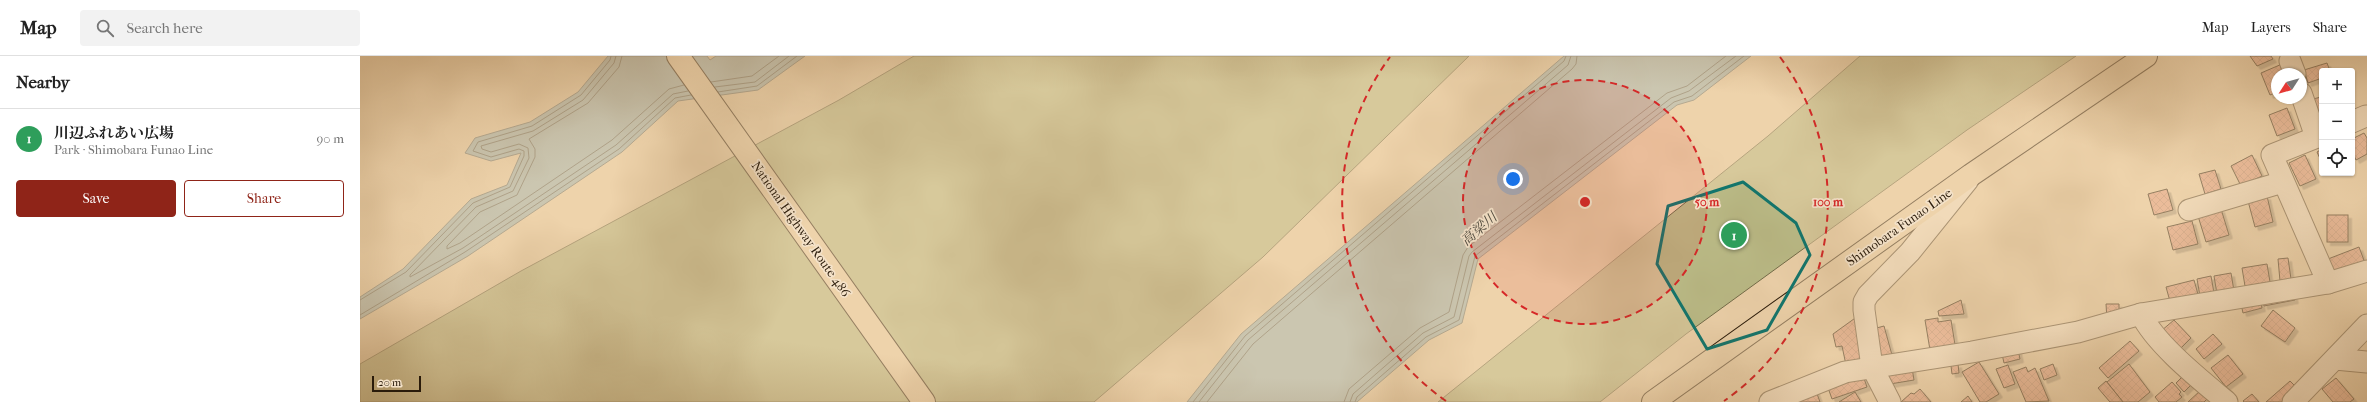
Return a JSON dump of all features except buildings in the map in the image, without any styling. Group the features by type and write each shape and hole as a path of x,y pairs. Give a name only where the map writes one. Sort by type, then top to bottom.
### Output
{"main road":[{"name":"National Highway Route 486","path":"678,56 924,402"},
{"name":"Shimobara Funao Line","path":"1653,402 1971,175 2146,56"}],"street":[{"path":"2306,104 2319,136 2272,155 2328,283"},
{"path":"1890,402 1882,390 1872,367 1864,302 1942,214 1971,175"},
{"path":"2189,210 2283,182"},
{"path":"1770,402 1845,372 1972,352 2078,332 2141,314 2328,283 2367,271"},
{"path":"2141,314 2146,326 2187,367 2227,402"},
{"path":"2293,402 2367,325"},
{"path":"2335,359 2367,362"}],"highlighted area":[{"path":"1743,182 1796,223 1810,255 1767,330 1707,349 1657,264 1668,206"}],"green space":[{"path":"914,56 1469,56 1263,257 1094,402 360,402 360,364 521,271 839,100"},
{"path":"1860,56 2076,56 1967,130 1686,334 1600,402 1438,402 1768,136"}],"water":[{"path":"608,56 707,56 710,60 716,56 805,56 758,90 678,101 622,152 468,256 360,319 360,297 403,269 471,199 507,185 521,153 491,161 465,153 475,138 530,122 578,92"},
{"name":"高梁川","path":"1564,56 1751,56 1694,100 1677,105 1478,259 1462,323 1429,340 1357,402 1187,402 1241,334"}],"place":[{"name":"川辺ふれあい広場","path":"1734,235"}]}
